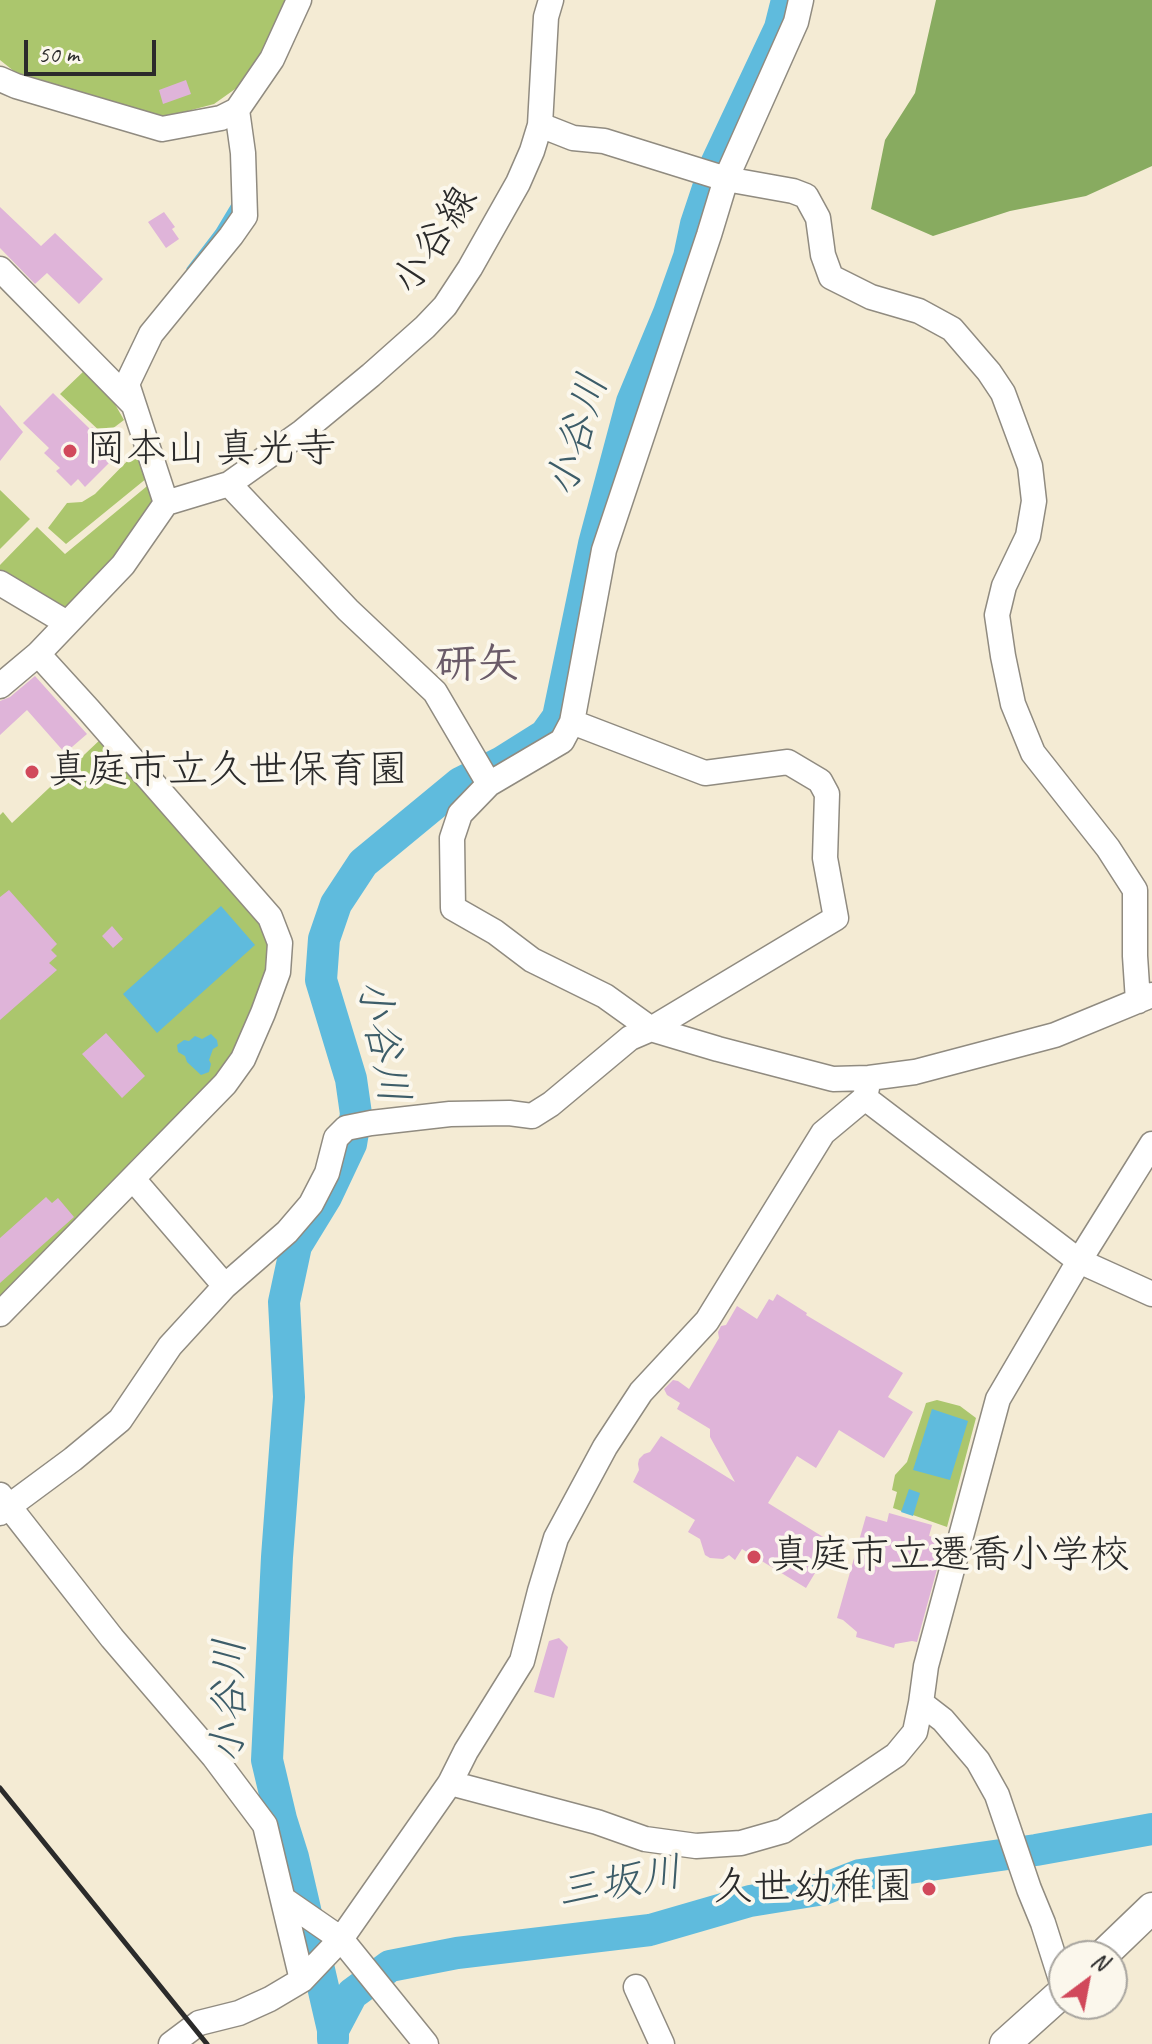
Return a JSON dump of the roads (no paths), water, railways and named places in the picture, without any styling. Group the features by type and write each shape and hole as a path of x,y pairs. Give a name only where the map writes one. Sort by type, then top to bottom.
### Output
{"main road":[{"path":"1119,1940 1152,1908"},
{"path":"1005,2044 1048,2005"}],"street":[{"path":"0,79 162,129 221,118 237,110 272,59 299,0"},
{"name":"小谷線","path":"166,503 229,484 302,432 371,375 445,306 518,183 532,151 540,125 546,17 551,0"},
{"path":"801,0 796,22 726,179 604,550 572,722 562,741 489,784 460,814 452,838 453,908 495,932 532,960 605,996 651,1029 867,1088 1079,1261 1152,1294"},
{"path":"0,686 38,654 123,565 166,503 127,384 151,334 245,216 243,153 237,110"},
{"path":"171,2044 199,2023 239,2013 302,1980 341,1939 450,1783 466,1751 522,1661 556,1538 605,1447 641,1392 707,1321 823,1133 867,1088 1055,1035 1145,998 1135,956 1135,890 1108,848 1033,753 1013,704 997,615 1004,586 1028,536 1034,501 1030,466 1003,393 989,372 952,329 919,311 871,297 831,277 823,255 818,218 806,196 726,179 604,141 573,138 540,125"},
{"path":"0,269 133,404"},
{"path":"229,484 348,610 435,692 489,784"},
{"path":"0,583 67,623"},
{"path":"0,1314 225,1084 243,1059 263,1013 278,972 280,943 270,917 38,654"},
{"path":"302,1980 265,1825 214,1757 3,1504 73,1459 120,1420 170,1346 225,1286 287,1232 311,1204 327,1173 336,1138 346,1128 450,1114 509,1113 532,1116 551,1104 630,1038 651,1029 836,918 825,858 827,794 820,781 788,762 705,773 572,722"},
{"path":"450,1783 597,1822 645,1839 696,1846 741,1843 783,1831 896,1755 915,1732 926,1666 998,1399 1152,1144"},
{"path":"133,1179 225,1286"},
{"path":"921,1703 943,1720 978,1761 997,1795 1048,1940"},
{"path":"283,1899 341,1939 426,2044"},
{"path":"636,1987 662,2044"}],"water":[{"path":"221,906 255,945 157,1033 123,994"},
{"path":"211,1034 218,1046 213,1049 209,1060 209,1072 201,1075 178,1052 177,1045 195,1036 202,1039"},
{"path":"932,1409 968,1421 950,1480 913,1470"},
{"path":"909,1489 920,1493 913,1516 901,1512"}],"waterway":[{"name":"小谷川","path":"333,2030 267,1760 289,1397 284,1302 296,1246 326,1197 351,1144 356,1114 351,1079 321,980 324,939 336,904 363,863 460,783 545,735 558,717 594,544 632,402 689,257 696,224 716,164 780,28 787,0"},
{"path":"189,269 236,201"},
{"name":"三坂川","path":"333,2039 333,2030 352,1994 390,1966 457,1953 650,1930 750,1901 824,1889 860,1875 1036,1850 1152,1829"}],"railway":[{"path":"0,1788 207,2044"}],"place":[{"name":"岡本山 真光寺","path":"70,451"},
{"name":"真庭市立久世保育園","path":"32,772"},
{"name":"真庭市立遷喬小学校","path":"754,1557"},
{"name":"久世幼稚園","path":"929,1889"}],"district":[{"name":"研矢","path":"477,666"}]}
